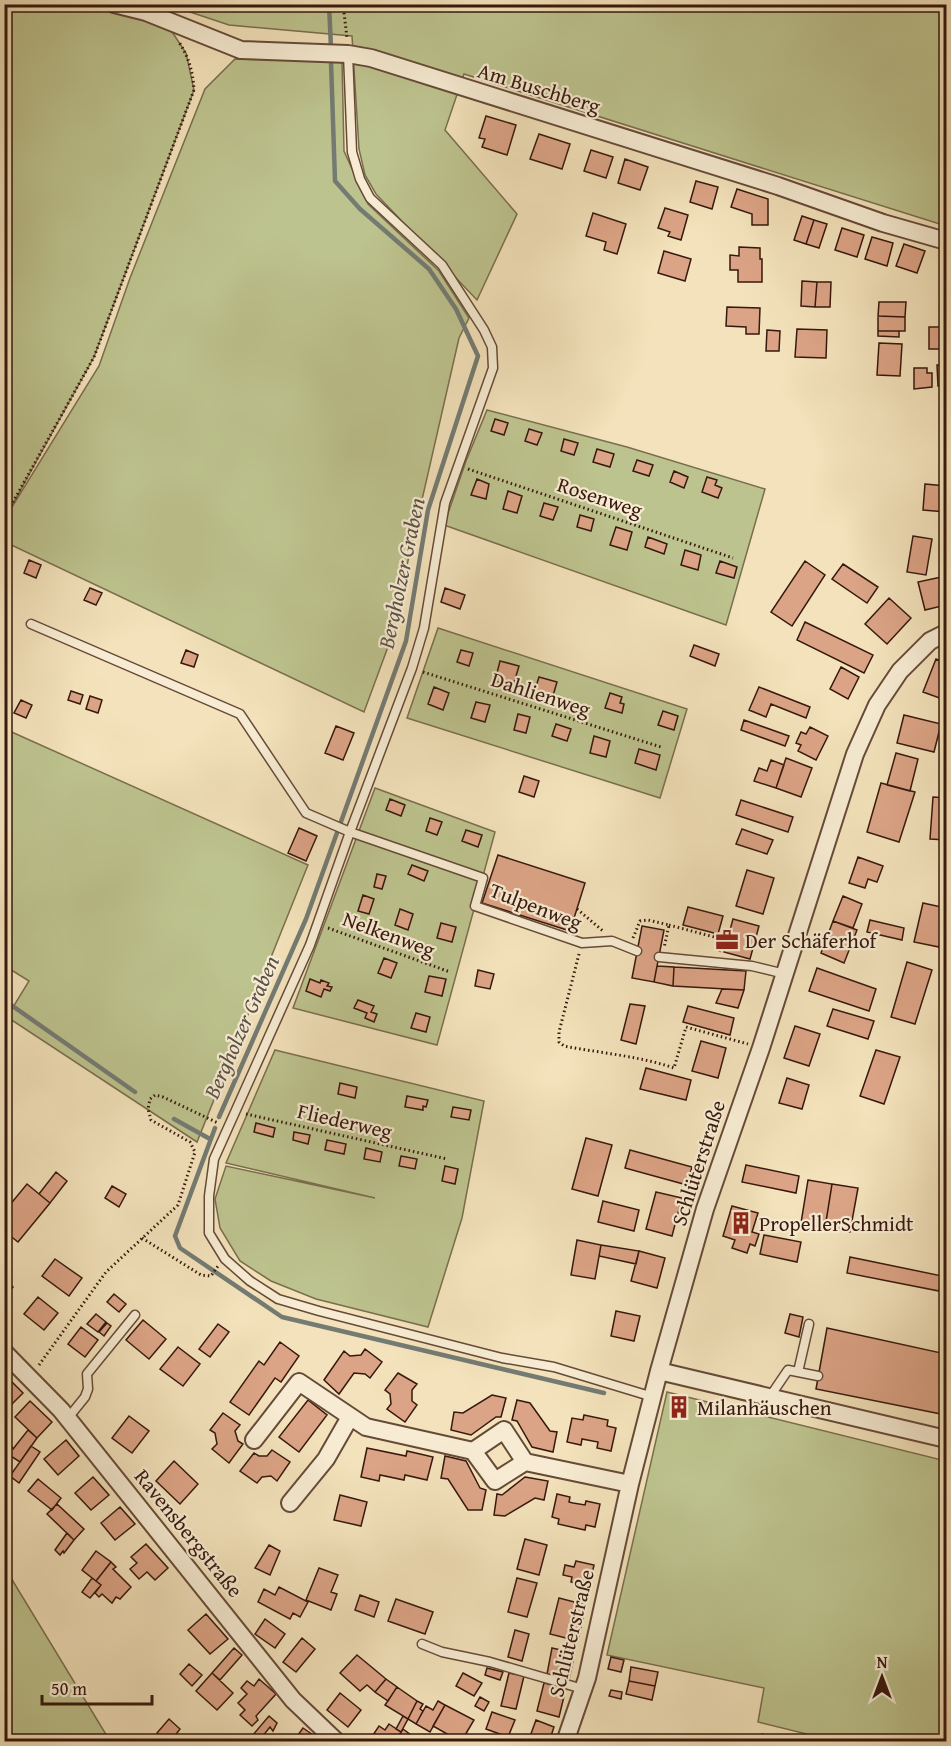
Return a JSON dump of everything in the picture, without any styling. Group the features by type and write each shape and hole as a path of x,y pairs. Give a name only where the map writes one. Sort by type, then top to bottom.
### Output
{"street":[{"name":"Am Buschberg","path":"114,4 146,12 241,50 348,54 371,58 778,186 883,223 946,241"},
{"name":"Schlüterstraße","path":"565,1742 583,1689 630,1484 705,1209 855,754 877,705 900,671 930,641 946,633"},
{"name":"Ravensbergstraße","path":"4,1352 68,1418 293,1700 337,1742"},
{"path":"659,1371 946,1438"},
{"path":"254,1440 299,1382 366,1427 473,1451 495,1481 525,1462 630,1484"},
{"path":"290,1503 326,1459 350,1417"},
{"path":"473,1451 504,1430 525,1462"}],"lane":[{"path":"348,54 352,152 360,179 370,198 442,265 484,330 492,347 493,368 445,503 424,628 412,668 310,945 214,1159 209,1196 209,1233 225,1259 259,1287 278,1299 501,1358 554,1367 653,1397"},
{"path":"31,624 240,714 306,813 350,832"},
{"name":"Tulpenweg","path":"350,832 483,878 475,906 582,943 612,941 634,950"},
{"path":"661,957 752,966 784,974"},
{"path":"68,1418 85,1397 88,1389 87,1374 135,1315"},
{"path":"798,1372 810,1324"},
{"path":"768,1398 788,1370 818,1376"},
{"path":"422,1644 442,1652 490,1662 583,1689"}],"path":[{"path":"343,4 348,54"},
{"path":"4,518 94,357 194,90 193,72 186,53 165,21"},
{"name":"Rosenweg","path":"457,466 734,558"},
{"name":"Dahlienweg","path":"412,668 661,747"},
{"path":"577,909 612,941"},
{"path":"634,950 640,921 648,920 725,939 718,963"},
{"name":"Nelkenweg","path":"317,924 450,972"},
{"path":"661,957 669,925"},
{"path":"582,943 559,1032 560,1042 564,1046 622,1057 648,1059 674,1068 686,1027 732,1040"},
{"path":"30,1377 106,1272 178,1205 195,1152 190,1142 151,1120 148,1109 150,1099 155,1095 164,1097 228,1128"},
{"name":"Fliederweg","path":"236,1111 447,1159"},
{"path":"142,1238 201,1275 211,1275 216,1268"}],"green space":[{"path":"5,5 114,5 165,21 186,53 194,90 94,357 5,518"},
{"path":"169,5 946,5 946,226 464,74 445,130 517,214 477,300 376,194 365,175 359,149 352,36 229,25"},
{"path":"235,59 342,61 344,151 368,204 439,271 469,318 459,338 389,644 364,712 5,542 4,520 99,366 130,278 205,89"},
{"path":"487,410 627,447 765,489 726,625 444,525 466,461"},
{"path":"438,628 687,709 660,798 407,718"},
{"path":"5,729 308,865 197,1142 7,1017 29,981 5,966"},
{"path":"375,788 495,832 437,1045 293,1008"},
{"path":"275,1050 484,1101 462,1218 428,1327 316,1299 271,1281 240,1261 220,1228 215,1199 226,1166 375,1198 226,1163"},
{"path":"667,1392 946,1461 946,1741 835,1741 758,1722 764,1688 607,1655"},
{"path":"5,1568 110,1741 5,1741"}],"building":[{"path":"486,116 516,125 507,155 482,147 485,139 479,138"},
{"path":"539,134 570,144 562,169 530,159"},
{"path":"591,150 613,157 606,178 584,171"},
{"path":"625,159 648,167 640,190 618,183"},
{"path":"696,181 718,187 712,209 690,202"},
{"path":"737,189 768,199 768,225 752,225 752,214 731,207"},
{"path":"665,208 688,215 681,240 668,236 670,232 658,228"},
{"path":"593,213 626,224 617,254 604,250 606,242 586,236"},
{"path":"802,216 814,220 806,244 794,240"},
{"path":"814,220 827,224 819,248 806,244"},
{"path":"842,228 864,235 857,257 835,250"},
{"path":"872,237 893,243 887,266 865,259"},
{"path":"904,244 925,251 917,273 896,266"},
{"path":"739,247 760,248 762,282 738,282 738,270 730,270 730,255 739,256"},
{"path":"664,251 691,259 685,281 658,273"},
{"path":"946,264 946,287 940,284"},
{"path":"802,281 817,282 815,307 801,306"},
{"path":"817,282 831,282 830,307 815,307"},
{"path":"879,302 906,302 905,317 878,316"},
{"path":"727,307 760,308 759,334 746,334 746,327 726,326"},
{"path":"878,316 905,317 905,331 878,331"},
{"path":"929,327 946,327 946,349 929,349"},
{"path":"797,329 827,330 826,358 795,357"},
{"path":"767,330 780,331 779,351 766,351"},
{"path":"878,331 899,331 899,337 878,336"},
{"path":"879,343 902,344 900,376 877,375"},
{"path":"937,365 946,365 946,386 938,386"},
{"path":"914,368 927,368 927,373 932,373 932,387 914,389"},
{"path":"495,419 508,423 504,435 491,431"},
{"path":"529,429 542,433 537,445 525,441"},
{"path":"564,439 578,443 574,455 561,451"},
{"path":"597,449 614,454 610,467 593,462"},
{"path":"637,460 653,465 649,476 633,471"},
{"path":"674,471 688,477 684,488 670,482"},
{"path":"707,477 717,480 715,485 722,488 718,498 702,492"},
{"path":"477,479 489,484 486,499 471,495"},
{"path":"925,484 946,486 946,512 923,510"},
{"path":"508,491 522,496 517,513 503,509"},
{"path":"544,503 558,507 553,520 540,516"},
{"path":"580,515 594,519 591,531 577,527"},
{"path":"616,527 632,532 627,550 610,545"},
{"path":"913,536 932,539 926,575 907,572"},
{"path":"648,537 667,544 664,554 645,547"},
{"path":"685,550 701,555 698,570 681,565"},
{"path":"29,560 41,565 36,578 24,573"},
{"path":"720,561 737,567 734,578 716,573"},
{"path":"805,561 825,575 792,626 771,612"},
{"path":"843,564 878,587 867,603 832,579"},
{"path":"946,576 946,605 925,610 918,582"},
{"path":"90,588 102,593 96,605 84,600"},
{"path":"445,588 465,595 460,609 441,602"},
{"path":"889,598 911,618 887,644 865,624"},
{"path":"805,622 873,655 864,673 797,640"},
{"path":"694,645 719,654 715,666 690,656"},
{"path":"186,650 198,655 194,667 181,663"},
{"path":"461,650 473,653 469,666 457,662"},
{"path":"936,659 946,663 945,700 923,692"},
{"path":"500,661 519,666 513,686 495,681"},
{"path":"841,667 859,677 848,699 830,689"},
{"path":"539,677 557,682 552,699 534,693"},
{"path":"434,687 449,693 443,710 428,704"},
{"path":"759,687 810,707 806,718 771,704 766,717 749,710"},
{"path":"71,691 83,695 80,704 68,700"},
{"path":"610,693 622,697 620,703 624,704 622,713 605,708"},
{"path":"90,696 102,700 98,713 86,709"},
{"path":"21,700 32,705 26,718 14,713"},
{"path":"476,702 490,705 485,722 471,718"},
{"path":"663,711 678,716 674,730 658,725"},
{"path":"518,714 530,717 526,733 514,730"},
{"path":"904,715 941,724 934,752 897,743"},
{"path":"744,720 789,736 785,746 741,730"},
{"path":"556,724 571,729 567,741 552,736"},
{"path":"336,726 354,733 343,760 325,753"},
{"path":"810,727 828,736 816,760 798,751 801,745 796,743 801,732 806,734"},
{"path":"594,736 610,741 606,757 590,753"},
{"path":"639,749 660,755 656,770 635,763"},
{"path":"896,753 918,759 910,791 887,785"},
{"path":"786,758 812,768 801,797 776,788"},
{"path":"771,760 784,765 776,788 754,781 759,768 767,771"},
{"path":"524,776 539,781 534,797 519,792"},
{"path":"881,783 915,792 899,842 867,832"},
{"path":"933,797 946,798 946,840 930,839"},
{"path":"390,799 405,805 401,816 386,810"},
{"path":"741,800 793,817 788,832 736,815"},
{"path":"430,818 442,822 437,835 426,831"},
{"path":"299,828 317,836 306,861 288,853"},
{"path":"742,829 773,840 767,854 736,844"},
{"path":"466,830 482,835 478,847 462,841"},
{"path":"498,855 585,883 570,931 482,903"},
{"path":"858,857 883,866 877,882 868,879 865,888 849,883"},
{"path":"412,865 428,871 424,881 408,874"},
{"path":"747,870 774,878 763,914 736,906"},
{"path":"377,874 386,876 382,889 374,887"},
{"path":"363,895 374,899 369,914 358,911"},
{"path":"843,896 862,904 853,928 833,921"},
{"path":"923,903 946,908 939,947 914,942"},
{"path":"688,907 723,916 718,934 683,925"},
{"path":"400,909 413,914 408,930 395,925"},
{"path":"733,919 759,926 750,959 724,952"},
{"path":"870,920 904,928 902,940 867,932"},
{"path":"833,921 857,930 844,963 821,953"},
{"path":"441,923 456,927 452,942 437,938"},
{"path":"642,926 664,930 654,982 632,978"},
{"path":"384,958 397,963 391,978 378,973"},
{"path":"907,962 932,970 915,1024 891,1017"},
{"path":"657,966 674,967 673,986 654,982"},
{"path":"674,967 746,971 744,990 673,986"},
{"path":"817,968 876,989 869,1011 809,991"},
{"path":"478,970 494,974 490,989 475,986"},
{"path":"429,976 446,979 442,996 425,992"},
{"path":"310,979 320,983 321,980 329,983 327,986 332,987 330,991 324,989 321,997 306,991"},
{"path":"722,989 744,990 738,1008 716,1003"},
{"path":"358,1000 374,1006 371,1012 377,1014 374,1022 365,1018 367,1013 354,1008"},
{"path":"630,1004 645,1006 636,1044 621,1040"},
{"path":"688,1006 734,1018 730,1035 683,1022"},
{"path":"833,1009 874,1021 868,1039 827,1026"},
{"path":"416,1013 430,1017 426,1032 411,1028"},
{"path":"795,1026 820,1034 809,1066 784,1058"},
{"path":"701,1041 726,1048 718,1078 692,1071"},
{"path":"876,1050 900,1057 884,1104 860,1096"},
{"path":"646,1068 691,1080 686,1100 640,1089"},
{"path":"787,1078 809,1085 802,1109 779,1103"},
{"path":"340,1083 357,1087 355,1098 338,1094"},
{"path":"407,1096 428,1100 426,1107 423,1106 423,1110 405,1107"},
{"path":"453,1107 471,1110 469,1120 451,1117"},
{"path":"256,1123 275,1128 273,1137 254,1132"},
{"path":"294,1132 310,1135 308,1144 293,1140"},
{"path":"586,1138 612,1145 598,1196 572,1189"},
{"path":"327,1140 346,1144 344,1154 325,1150"},
{"path":"366,1148 382,1152 380,1162 364,1159"},
{"path":"630,1150 692,1167 687,1185 625,1168"},
{"path":"401,1156 417,1159 415,1169 399,1166"},
{"path":"746,1165 799,1176 796,1193 742,1182"},
{"path":"445,1166 458,1169 455,1184 442,1181"},
{"path":"56,1172 67,1181 50,1203 39,1194"},
{"path":"808,1180 832,1184 825,1228 801,1223"},
{"path":"27,1184 50,1203 18,1242 4,1231 4,1212"},
{"path":"832,1184 858,1188 850,1232 825,1228"},
{"path":"112,1186 126,1194 119,1207 105,1198"},
{"path":"656,1192 682,1198 672,1236 646,1229"},
{"path":"603,1201 639,1210 634,1231 598,1222"},
{"name":"PropellerSchmidt","path":"732,1206 758,1213 752,1232 759,1234 755,1246 750,1244 747,1253 732,1248 735,1240 723,1236"},
{"path":"764,1235 801,1242 797,1262 760,1254"},
{"path":"577,1240 601,1245 595,1279 571,1275"},
{"path":"601,1245 639,1251 636,1264 599,1256"},
{"path":"639,1251 665,1258 657,1288 631,1281"},
{"path":"850,1257 942,1276 939,1291 847,1273"},
{"path":"55,1259 82,1278 69,1296 42,1276"},
{"path":"4,1280 13,1287 4,1297"},
{"path":"114,1294 126,1304 119,1312 107,1302"},
{"path":"38,1297 58,1313 44,1330 24,1314"},
{"path":"616,1311 640,1316 634,1341 611,1336"},
{"path":"96,1314 106,1322 98,1332 87,1324"},
{"path":"790,1314 803,1317 799,1337 785,1333"},
{"path":"143,1320 166,1339 149,1359 126,1340"},
{"path":"107,1323 111,1326 104,1336 99,1332"},
{"path":"218,1324 229,1332 210,1357 199,1349"},
{"path":"81,1327 98,1340 85,1357 68,1344"},
{"path":"827,1328 946,1354 946,1415 816,1389"},
{"path":"280,1342 299,1356 281,1382 275,1378 249,1415 230,1402 259,1361 264,1365"},
{"path":"178,1347 200,1364 183,1386 160,1369"},
{"path":"365,1349 382,1362 370,1378 365,1374 354,1373 339,1394 324,1380 344,1351 350,1356 361,1355"},
{"path":"398,1373 417,1384 412,1390 412,1401 417,1405 405,1422 387,1409 391,1404 390,1394 385,1390"},
{"path":"6,1376 23,1393 9,1407 4,1402"},
{"path":"492,1395 506,1398 501,1417 496,1417 471,1435 451,1430 454,1412 463,1413"},
{"path":"308,1400 327,1415 299,1452 279,1437"},
{"path":"517,1400 530,1403 550,1431 557,1432 553,1452 532,1447 517,1421 512,1420"},
{"name":"Milanhäuschen","path":"677,1400 684,1402 681,1414 674,1412"},
{"path":"30,1401 52,1422 37,1438 15,1417"},
{"path":"223,1413 240,1425 235,1431 238,1441 243,1444 229,1463 212,1449 217,1444 215,1433 210,1430"},
{"path":"584,1415 608,1420 607,1426 616,1428 611,1451 597,1448 598,1442 582,1439 581,1445 567,1442 572,1418 583,1420"},
{"path":"129,1416 149,1431 132,1453 112,1438"},
{"path":"28,1430 37,1438 20,1462 6,1453 12,1447 13,1449"},
{"path":"66,1440 79,1456 58,1475 44,1459"},
{"path":"31,1446 40,1452 19,1483 10,1476"},
{"path":"367,1448 406,1456 407,1451 433,1457 427,1480 405,1475 404,1480 380,1475 379,1481 361,1477"},
{"path":"272,1450 290,1462 277,1481 271,1476 262,1477 257,1483 240,1471 254,1453 267,1456"},
{"path":"445,1456 466,1461 480,1488 486,1490 482,1510 468,1510 448,1479 441,1478"},
{"path":"174,1461 198,1484 180,1504 156,1481"},
{"path":"93,1477 109,1495 91,1510 75,1493"},
{"path":"525,1477 548,1481 544,1500 535,1498 505,1516 494,1515 497,1494 502,1495"},
{"path":"38,1479 61,1498 52,1510 28,1491"},
{"path":"557,1494 570,1497 569,1502 573,1503 585,1505 586,1501 600,1504 595,1527 586,1525 585,1530 558,1524 559,1519 552,1517"},
{"path":"340,1495 367,1502 361,1526 334,1520"},
{"path":"57,1504 84,1529 74,1540 47,1514"},
{"path":"120,1507 135,1524 115,1540 101,1523"},
{"path":"67,1533 74,1540 60,1555 55,1550"},
{"path":"525,1539 547,1545 539,1575 517,1569"},
{"path":"146,1544 168,1568 155,1580 147,1572 139,1579 130,1569 137,1563 131,1557"},
{"path":"269,1545 280,1551 270,1575 255,1568"},
{"path":"96,1551 111,1562 96,1581 82,1570"},
{"path":"576,1561 594,1565 589,1587 571,1582 572,1577 563,1575 565,1565 574,1567"},
{"path":"111,1562 116,1567 113,1569 131,1587 120,1599 116,1597 112,1603 102,1594 99,1597 95,1593 101,1585 96,1581"},
{"path":"319,1568 338,1575 331,1592 337,1594 331,1610 306,1600"},
{"path":"92,1578 101,1585 90,1598 82,1592"},
{"path":"517,1578 537,1583 527,1617 508,1612"},
{"path":"279,1587 308,1602 300,1617 293,1613 290,1619 258,1602 264,1589 275,1595"},
{"path":"360,1595 379,1602 374,1617 355,1610"},
{"path":"559,1598 586,1605 578,1641 550,1634"},
{"path":"396,1599 433,1612 425,1634 388,1621"},
{"path":"206,1614 228,1639 210,1654 188,1630"},
{"path":"265,1619 285,1634 275,1648 255,1634"},
{"path":"515,1630 529,1634 522,1661 508,1657"},
{"path":"302,1638 315,1649 296,1672 283,1662"},
{"path":"234,1648 242,1655 220,1680 212,1673"},
{"path":"552,1648 575,1653 569,1679 547,1674"},
{"path":"357,1655 386,1679 375,1692 367,1685 360,1691 340,1673"},
{"path":"611,1657 624,1660 621,1672 608,1669"},
{"path":"189,1664 202,1675 192,1686 180,1674"},
{"path":"631,1667 658,1672 655,1686 629,1681"},
{"path":"487,1668 503,1672 500,1680 485,1675"},
{"path":"212,1673 233,1693 217,1710 196,1691"},
{"path":"463,1673 482,1683 474,1696 456,1686"},
{"path":"509,1673 524,1676 516,1709 501,1706"},
{"path":"259,1679 276,1694 256,1716 258,1720 252,1726 240,1715 245,1710 238,1703 247,1694 241,1688 247,1681 254,1686"},
{"path":"386,1679 397,1687 388,1701 375,1692"},
{"path":"629,1681 655,1686 652,1700 626,1694"},
{"path":"544,1683 566,1688 559,1717 537,1711"},
{"path":"397,1687 417,1701 408,1719 385,1705"},
{"path":"611,1690 622,1692 621,1699 609,1696"},
{"path":"340,1693 361,1710 348,1727 327,1710"},
{"path":"480,1697 489,1702 484,1711 475,1706"},
{"path":"417,1701 423,1704 420,1709 423,1711 416,1724 408,1719"},
{"path":"438,1701 445,1705 430,1732 416,1724 426,1706 433,1710"},
{"path":"445,1705 474,1720 461,1742 433,1726"},
{"path":"492,1712 515,1720 508,1737 486,1729"},
{"path":"269,1716 277,1723 273,1731 270,1727 258,1742 252,1736"},
{"path":"403,1716 408,1719 401,1732 396,1729"},
{"path":"169,1719 180,1729 170,1742 166,1742 157,1733"},
{"path":"536,1720 554,1727 549,1742 528,1742"},
{"path":"389,1724 401,1732 395,1742 369,1741 379,1726 385,1730"},
{"path":"303,1728 322,1741 293,1742"},
{"path":"403,1729 411,1735 407,1742 395,1742"},
{"path":"762,1734 779,1739 778,1742 760,1742"},
{"path":"698,1735 717,1742 696,1742"}],"waterway":[{"name":"Bergholzer Graben","path":"329,4 331,48"},
{"name":"Bergholzer Graben","path":"219,1117 306,919 406,641 428,510 478,356 456,309 429,269 360,209 335,181 331,62"},
{"path":"4,1000 135,1092"},
{"path":"174,1119 210,1139"},
{"path":"215,1128 175,1236 180,1248 282,1317 604,1393"}],"place":[{"name":"Der Schäferhof","path":"727,940"},
{"name":"PropellerSchmidt","path":"741,1223"},
{"name":"Milanhäuschen","path":"679,1407"}]}
